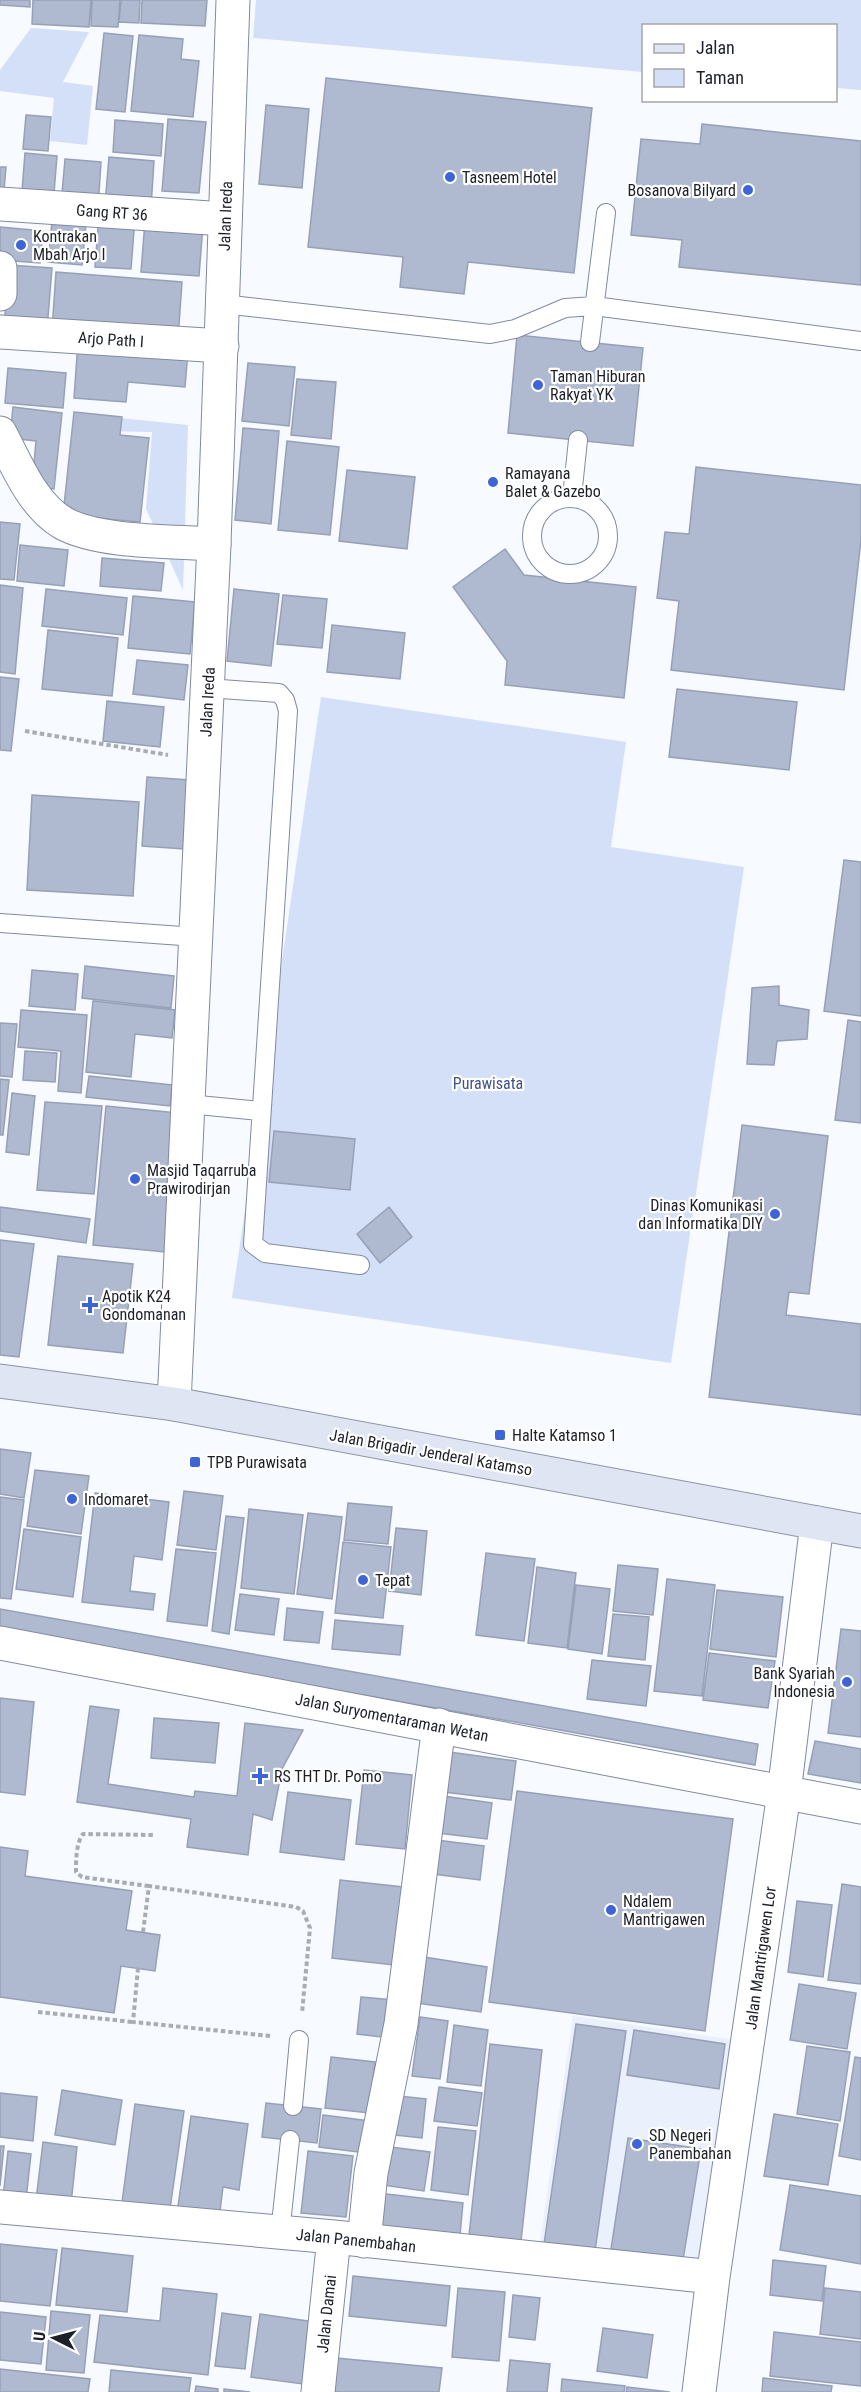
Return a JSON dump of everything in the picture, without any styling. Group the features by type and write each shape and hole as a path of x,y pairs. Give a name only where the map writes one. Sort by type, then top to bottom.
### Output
{"main road":[{"name":"Jalan Brigadir Jenderal Katamso","path":"0,1381 174,1404 861,1531"}],"street":[{"name":"Jalan Ireda","path":"174,1404 214,543 232,0"},
{"name":"Gang RT 36","path":"0,204 225,219"},
{"path":"0,268 0,294"},
{"name":"Arjo Path I","path":"0,332 222,346"},
{"path":"0,433 24,478 44,507 63,523 129,539 214,543"},
{"name":"Jalan Mantrigawen Lor","path":"699,2392 712,2277 784,1793 817,1523"},
{"name":"Jalan Suryomentaraman Wetan","path":"0,1643 861,1807"},
{"name":"Jalan Damai","path":"318,2392 349,2239 371,2173 401,2024 439,1725"},
{"name":"Jalan Panembahan","path":"0,2207 349,2239 712,2277"}],"lane":[{"path":"590,342 606,213"},
{"path":"223,304 489,334 516,329 566,308 594,306 861,341"},
{"path":"572,497 578,440"},
{"path":"572,497 586,501 598,510 605,523 608,538 603,553 594,564 582,572 567,574 553,570 541,561 534,548 532,533 536,519 544,507 557,500 572,497"},
{"path":"207,688 279,693 285,700 288,711 253,1244 265,1253 360,1265"},
{"path":"0,922 196,937"},
{"path":"188,1104 260,1111"},
{"path":"293,2106 299,2040"},
{"path":"280,2233 290,2140"}],"path":[{"path":"25,731 58,735 99,746 204,760"},
{"path":"38,2012 299,2040 310,1928 303,1911 296,1906 81,1877 76,1872 79,1841 84,1834 153,1835"},
{"path":"142,1932 149,1886"},
{"path":"133,2022 138,1968"}],"shaded area":[{"name":"SD Negeri Panembahan","path":"573,2016 735,2040 700,2272 539,2248"}],"green space":[{"path":"256,0 861,0 861,90 837,88 837,24 642,24 642,72 253,38"},
{"path":"31,28 89,32 63,82 93,86 87,145 50,141 54,98 0,91 0,70"},
{"path":"100,416 188,425 183,590 146,509 152,432 100,431"},
{"name":"Purawisata","path":"321,697 626,742 611,847 744,867 671,1363 232,1298"}],"building":[{"path":"0,0 30,0 30,7 0,5"},
{"path":"33,0 91,0 89,27 32,24"},
{"path":"92,0 120,0 118,27 91,26"},
{"path":"121,0 140,0 139,23 119,22"},
{"path":"142,0 207,0 205,26 141,23"},
{"path":"104,33 133,36 125,112 96,109"},
{"path":"139,35 183,39 181,59 199,61 193,117 131,111"},
{"name":"Tasneem Hotel","path":"326,78 592,108 574,273 468,262 464,294 400,287 403,257 308,247"},
{"path":"266,105 309,109 302,188 259,184"},
{"path":"26,115 51,117 48,151 23,149"},
{"path":"168,119 206,122 199,193 162,191"},
{"path":"115,120 163,124 161,156 113,152"},
{"name":"Bosanova Bilyard","path":"702,124 861,141 861,285 679,267 682,240 631,235 641,139 700,144"},
{"path":"25,153 57,156 53,206 21,203"},
{"path":"109,157 154,161 151,207 105,204"},
{"path":"65,159 101,162 98,208 61,205"},
{"path":"0,167 6,167 3,202 0,202"},
{"path":"53,211 87,214 82,265 48,262"},
{"path":"99,215 135,218 131,269 95,267"},
{"path":"145,221 203,225 199,276 141,272"},
{"name":"Kontrakan Mbah Arjo I","path":"0,227 43,231 40,263 0,260"},
{"path":"9,265 52,268 47,329 4,326"},
{"path":"56,272 182,282 178,339 52,330"},
{"path":"517,335 643,348 633,446 508,433"},
{"path":"78,342 188,351 185,387 128,382 126,402 74,398"},
{"path":"248,363 295,367 289,426 242,421"},
{"path":"8,368 66,373 63,408 5,403"},
{"path":"297,379 336,382 331,439 291,435"},
{"path":"13,407 62,413 54,489 32,486 36,441 10,438"},
{"path":"74,412 122,417 120,435 149,438 140,522 63,515"},
{"path":"243,428 279,431 271,524 235,520"},
{"path":"287,441 339,447 330,535 278,530"},
{"path":"696,467 861,485 861,540 844,690 671,670 679,601 657,598 665,532 689,534"},
{"path":"347,470 415,477 407,549 339,541"},
{"path":"0,522 20,524 14,580 0,579"},
{"path":"20,545 68,550 64,586 17,581"},
{"path":"505,549 524,575 636,587 624,698 505,685 507,661 453,587"},
{"path":"102,558 164,563 161,591 100,586"},
{"path":"0,585 23,588 15,674 0,672"},
{"path":"46,589 127,598 123,635 42,626"},
{"path":"234,589 279,594 271,666 227,661"},
{"path":"283,595 327,599 322,648 277,644"},
{"path":"133,596 195,602 190,654 128,648"},
{"path":"332,625 405,633 400,679 327,672"},
{"path":"48,630 118,638 112,696 42,689"},
{"path":"137,660 188,665 184,700 133,694"},
{"path":"0,677 19,679 11,751 0,750"},
{"path":"677,689 797,702 789,770 669,757"},
{"path":"107,701 164,707 160,747 103,741"},
{"path":"147,777 190,780 184,849 142,846"},
{"path":"32,795 139,802 133,896 27,890"},
{"path":"844,860 861,862 861,1016 824,1011"},
{"path":"85,966 174,976 171,1008 82,998"},
{"path":"32,970 78,974 75,1010 29,1006"},
{"path":"779,986 779,1005 809,1010 807,1039 777,1041 774,1065 747,1064 752,988"},
{"path":"93,1001 175,1010 172,1038 135,1034 131,1077 86,1072"},
{"path":"21,1010 87,1015 81,1093 58,1091 61,1051 18,1047"},
{"path":"848,1020 861,1022 861,1123 835,1120"},
{"path":"0,1023 17,1024 12,1077 0,1076"},
{"path":"25,1051 57,1053 55,1082 23,1080"},
{"path":"89,1076 172,1085 170,1106 86,1097"},
{"path":"0,1079 9,1080 3,1135 0,1135"},
{"path":"12,1093 35,1096 29,1155 6,1152"},
{"path":"45,1102 102,1106 94,1194 37,1190"},
{"name":"Masjid Taqarruba Prawirodirjan","path":"106,1106 178,1113 165,1252 93,1245"},
{"name":"Dinas Komunikasi dan Informatika DIY","path":"742,1125 828,1136 809,1294 789,1292 786,1315 861,1324 861,1415 709,1397"},
{"path":"274,1131 355,1139 350,1190 269,1182"},
{"path":"0,1207 90,1219 86,1243 0,1231"},
{"path":"389,1207 412,1237 380,1263 357,1234"},
{"path":"0,1240 34,1244 19,1357 0,1355"},
{"name":"Apotik K24 Gondomanan","path":"58,1256 133,1264 123,1353 48,1345"},
{"path":"0,1449 31,1453 24,1498 0,1494"},
{"path":"35,1470 89,1476 81,1534 27,1526"},
{"path":"184,1491 223,1496 216,1550 177,1545"},
{"path":"95,1493 169,1502 162,1560 134,1556 130,1591 155,1594 153,1610 82,1602"},
{"path":"0,1497 24,1500 11,1599 0,1598"},
{"path":"348,1503 392,1507 388,1544 344,1540"},
{"path":"249,1509 303,1515 294,1594 241,1588"},
{"path":"308,1513 342,1517 332,1599 297,1594"},
{"path":"226,1516 244,1518 229,1634 212,1631"},
{"path":"396,1528 427,1531 421,1595 389,1591"},
{"path":"24,1529 81,1537 73,1597 16,1589"},
{"name":"Tepat","path":"343,1542 391,1547 383,1618 335,1613"},
{"path":"176,1549 216,1553 207,1626 167,1621"},
{"path":"486,1553 535,1559 524,1641 476,1635"},
{"path":"618,1565 658,1569 653,1615 613,1611"},
{"path":"537,1567 576,1573 567,1648 528,1643"},
{"path":"667,1579 715,1585 702,1696 654,1691"},
{"path":"576,1585 610,1589 602,1654 568,1649"},
{"path":"717,1590 783,1597 776,1657 710,1649"},
{"path":"240,1594 279,1599 274,1635 235,1630"},
{"path":"287,1608 323,1612 319,1643 284,1640"},
{"path":"0,1609 758,1744 755,1765 0,1630"},
{"path":"613,1614 649,1617 645,1660 608,1656"},
{"path":"335,1620 403,1626 400,1655 332,1649"},
{"name":"Bank Syariah Indonesia","path":"841,1629 861,1631 861,1737 828,1733"},
{"path":"709,1653 775,1661 768,1708 703,1700"},
{"path":"592,1660 651,1666 646,1706 587,1699"},
{"path":"0,1698 34,1702 25,1795 0,1792"},
{"name":"RS THT Dr. Pomo","path":"90,1706 119,1710 108,1784 194,1797 195,1791 237,1796 245,1723 303,1730 282,1769 272,1820 253,1814 248,1855 187,1847 191,1819 77,1802"},
{"path":"154,1718 219,1723 215,1763 151,1758"},
{"path":"815,1741 861,1749 861,1783 808,1774"},
{"path":"449,1752 516,1761 511,1800 444,1792"},
{"name":"RS THT Dr. Pomo","path":"364,1770 412,1775 405,1849 356,1844"},
{"name":"Ndalem Mantrigawen","path":"517,1791 733,1819 705,2031 489,2002"},
{"name":"RS THT Dr. Pomo","path":"288,1792 351,1800 344,1860 280,1852"},
{"path":"443,1796 492,1803 487,1839 438,1833"},
{"path":"436,1840 484,1846 480,1880 433,1874"},
{"path":"0,1847 28,1851 25,1876 132,1891 126,1930 160,1935 155,1971 121,1966 114,2013 0,1997"},
{"path":"340,1880 403,1887 394,1965 332,1958"},
{"path":"842,1884 861,1887 861,1984 828,1980"},
{"path":"797,1901 832,1905 823,1977 788,1972"},
{"path":"424,1957 487,1967 481,2012 417,2003"},
{"path":"799,1984 856,1993 847,2049 790,2040"},
{"path":"361,1997 394,2000 390,2038 357,2034"},
{"path":"420,2017 448,2021 440,2079 412,2076"},
{"path":"576,2024 626,2031 595,2251 544,2244"},
{"path":"454,2025 488,2030 481,2086 447,2082"},
{"path":"634,2030 725,2044 719,2089 627,2075"},
{"path":"490,2044 542,2050 521,2241 469,2235"},
{"path":"807,2046 850,2052 840,2121 797,2114"},
{"path":"331,2057 375,2062 369,2113 325,2108"},
{"path":"855,2057 861,2058 861,2160 839,2156"},
{"path":"439,2087 482,2093 477,2126 434,2121"},
{"path":"62,2090 122,2100 115,2145 55,2135"},
{"path":"0,2093 37,2097 33,2141 0,2137"},
{"path":"399,2096 426,2099 422,2138 395,2135"},
{"path":"266,2103 321,2109 317,2143 262,2137"},
{"path":"135,2104 184,2111 169,2216 121,2210"},
{"path":"774,2114 838,2124 828,2185 764,2176"},
{"path":"323,2115 370,2121 366,2153 319,2147"},
{"path":"191,2116 248,2124 239,2190 223,2187 219,2219 177,2213"},
{"path":"438,2127 476,2131 468,2195 431,2190"},
{"path":"628,2138 701,2149 683,2260 611,2249"},
{"path":"43,2142 77,2147 71,2204 36,2200"},
{"path":"0,2146 4,2146 0,2186"},
{"path":"382,2146 430,2152 424,2191 377,2184"},
{"path":"8,2151 31,2154 26,2200 3,2198"},
{"path":"308,2151 353,2156 346,2217 301,2213"},
{"path":"790,2185 861,2196 861,2264 780,2250"},
{"path":"378,2193 463,2203 460,2235 374,2225"},
{"path":"0,2244 57,2250 50,2306 0,2301"},
{"path":"62,2248 133,2256 127,2312 56,2305"},
{"path":"773,2260 826,2266 822,2301 770,2295"},
{"path":"353,2276 450,2286 446,2326 349,2316"},
{"path":"163,2288 217,2294 208,2375 94,2362 100,2315 160,2321"},
{"path":"458,2288 505,2292 499,2361 452,2357"},
{"path":"825,2288 861,2292 861,2339 820,2334"},
{"path":"513,2295 540,2298 535,2340 509,2337"},
{"path":"51,2311 90,2315 84,2373 46,2370"},
{"path":"0,2312 46,2317 41,2364 0,2360"},
{"path":"222,2313 251,2317 245,2369 215,2366"},
{"path":"260,2314 321,2323 311,2385 251,2377"},
{"path":"603,2328 653,2335 647,2378 597,2371"},
{"path":"774,2332 861,2342 861,2386 770,2376"},
{"path":"336,2358 442,2368 439,2392 333,2392"},
{"path":"510,2360 550,2364 547,2392 507,2392"},
{"path":"0,2369 90,2379 88,2392 0,2392"},
{"path":"111,2370 191,2378 189,2392 109,2392"},
{"path":"763,2378 832,2386 831,2392 762,2392"},
{"path":"562,2379 625,2386 624,2392 561,2392"},
{"path":"196,2386 218,2389 218,2392 195,2392"},
{"path":"627,2387 670,2392 626,2392"},
{"path":"224,2389 250,2392 224,2392"}],"place":[{"name":"Tasneem Hotel","path":"450,177"},
{"name":"Bosanova Bilyard","path":"748,190"},
{"name":"Kontrakan Mbah Arjo I","path":"21,245"},
{"name":"Taman Hiburan Rakyat YK","path":"538,385"},
{"name":"Ramayana Balet & Gazebo","path":"493,482"},
{"name":"Masjid Taqarruba Prawirodirjan","path":"135,1179"},
{"name":"Dinas Komunikasi dan Informatika DIY","path":"775,1214"},
{"name":"Apotik K24 Gondomanan","path":"90,1305"},
{"name":"Halte Katamso 1","path":"500,1435"},
{"name":"TPB Purawisata","path":"195,1462"},
{"name":"Indomaret","path":"72,1499"},
{"name":"Tepat","path":"363,1580"},
{"name":"Bank Syariah Indonesia","path":"847,1682"},
{"name":"RS THT Dr. Pomo","path":"260,1776"},
{"name":"Ndalem Mantrigawen","path":"611,1910"},
{"name":"SD Negeri Panembahan","path":"637,2144"}]}
